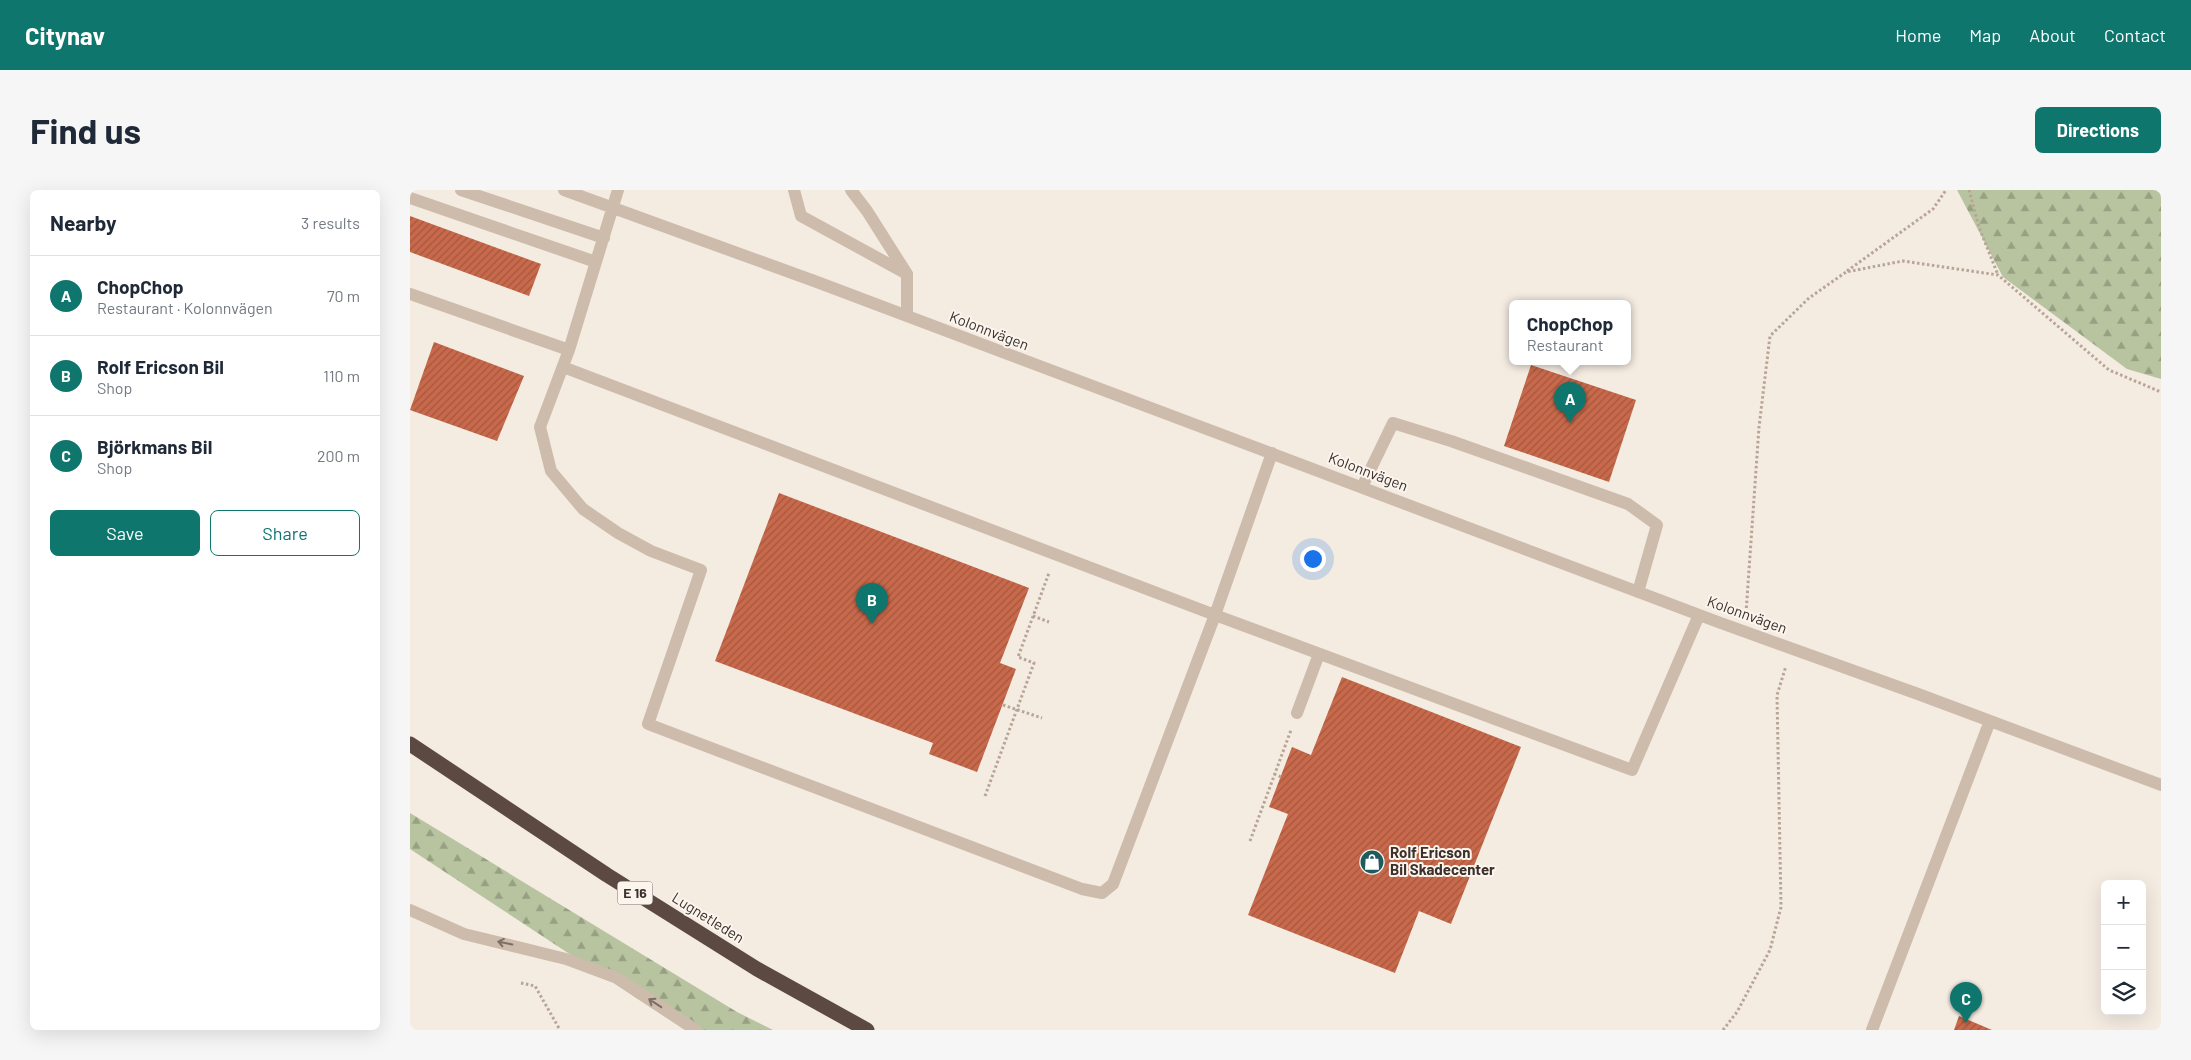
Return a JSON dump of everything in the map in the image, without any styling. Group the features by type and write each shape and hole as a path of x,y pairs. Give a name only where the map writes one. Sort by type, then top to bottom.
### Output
{"highway":[{"name":"Lugnetleden","path":"410,744 616,881 757,969 867,1030"}],"street":[{"path":"461,190 604,238"},
{"name":"Kolonnvägen","path":"564,190 907,316 1745,632 2161,785"},
{"path":"618,190 569,350 540,427 551,471 584,509 618,533 651,551 701,570 648,724 1082,889 1102,893 1113,884 1215,615 1272,453"},
{"path":"794,190 801,216 906,274"},
{"path":"851,190 867,211 906,274 907,316"},
{"path":"410,198 596,262"},
{"path":"410,294 569,350"},
{"path":"563,367 1215,615 1632,770 1699,614"},
{"path":"1362,487 1393,423 1451,441 1628,504 1657,525 1638,592"},
{"path":"1297,713 1319,654"},
{"path":"1872,1030 1990,721"},
{"path":"410,910 464,934 566,958 617,978 696,1030"}],"path":[{"path":"1745,632 1759,427 1770,336 1808,298 1933,209 1946,190"},
{"path":"1968,190 1978,227 1998,275 2109,370 2161,392"},
{"path":"1846,272 1902,261 1998,275"},
{"path":"985,796 1034,663 1018,657 1056,554"},
{"path":"1033,616 1049,622"},
{"path":"1723,1030 1737,1012 1770,950 1780,907 1777,695 1792,648"},
{"path":"1003,705 1042,718"},
{"path":"1250,842 1297,713"},
{"path":"1274,774 1281,777"},
{"path":"521,983 535,986 560,1030"}],"green space":[{"path":"1957,190 2161,190 2161,379 2127,369 2003,277"},
{"path":"410,813 737,1012 773,1030 685,1030 410,849"}],"building":[{"path":"410,216 541,264 529,296 410,252"},
{"path":"434,342 524,376 497,441 410,410"},
{"path":"1531,365 1636,400 1609,482 1504,446"},
{"path":"779,493 1029,588 1000,663 1016,669 977,772 929,754 933,743 715,661"},
{"name":"Rolf Ericson Bil Skadecenter","path":"1342,677 1521,747 1451,924 1419,911 1395,973 1248,915 1288,814 1269,807 1292,747 1311,755"},
{"path":"1959,1016 1992,1030 1954,1030"}],"place":[{"name":"ChopChop","path":"1570,423"},
{"name":"Rolf Ericson Bil","path":"872,624"},
{"name":"Rolf Ericson Bil Skadecenter","path":"1372,862"},
{"name":"Björkmans Bil","path":"1966,1023"}]}
